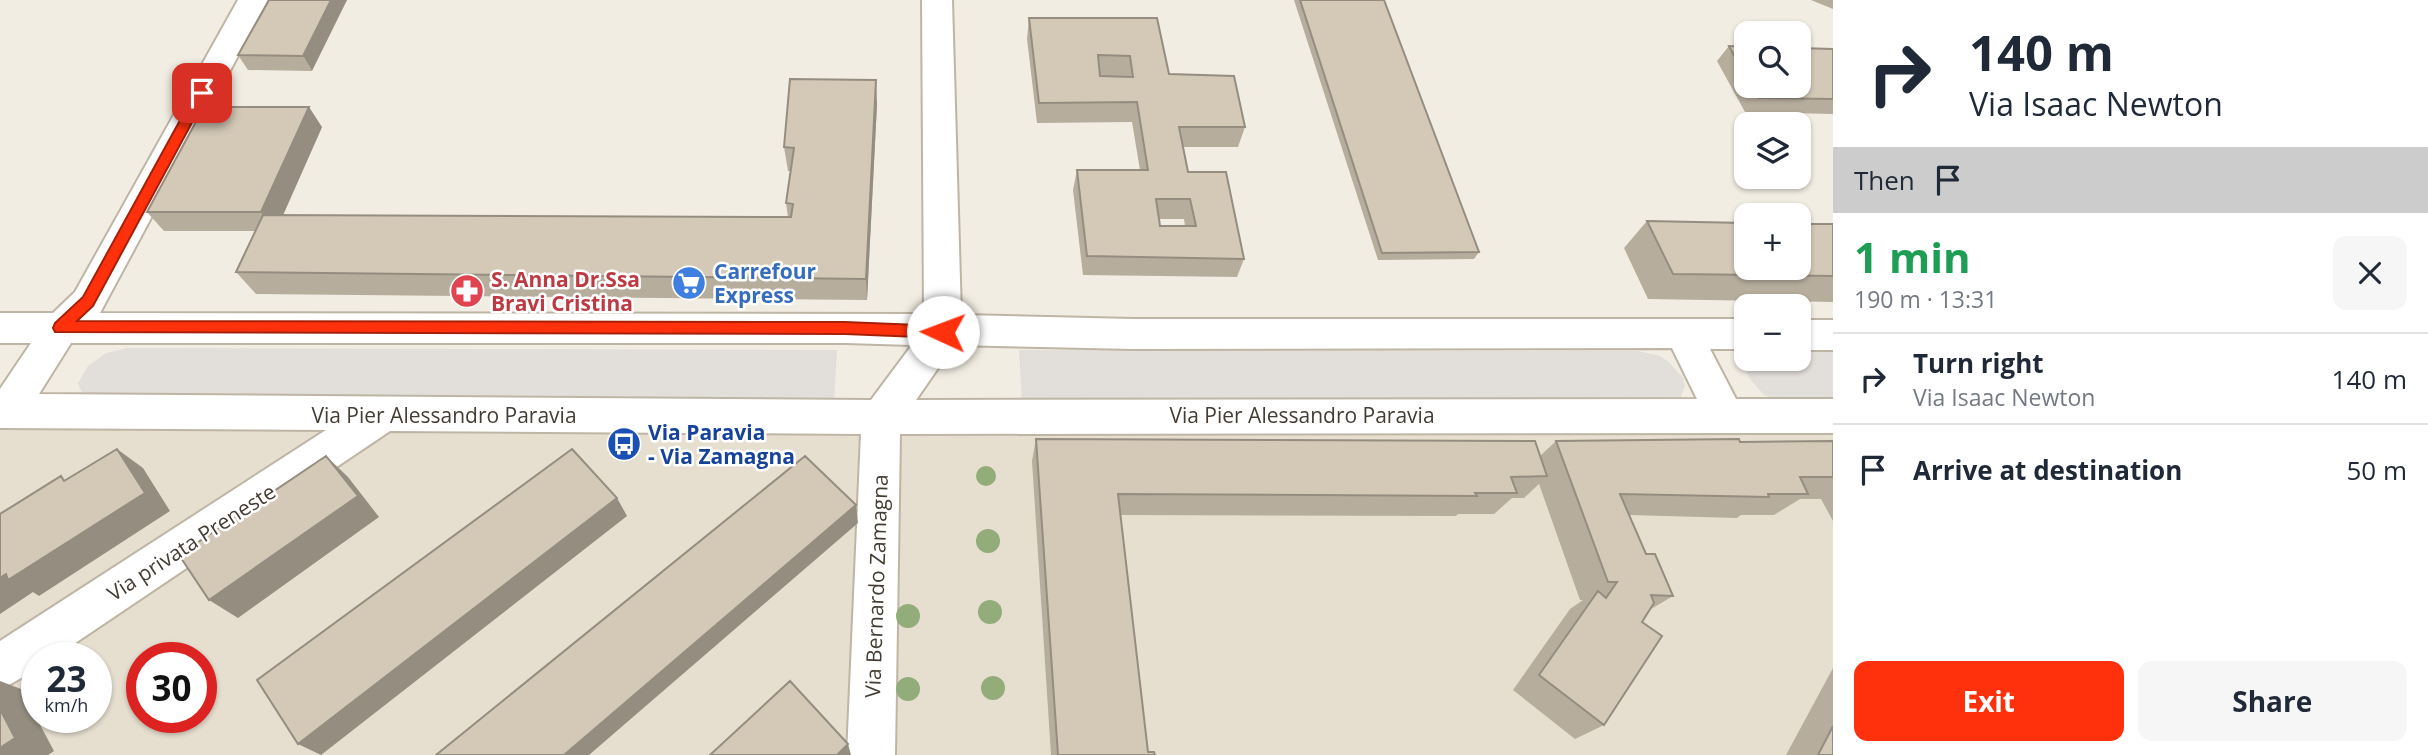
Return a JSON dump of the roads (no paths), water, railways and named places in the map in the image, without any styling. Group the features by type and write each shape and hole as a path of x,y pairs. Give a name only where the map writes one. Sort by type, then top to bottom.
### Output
{"street":[{"name":"Via Pier Alessandro Paravia","path":"4,411 61,328 88,302 253,0"},
{"path":"881,417 943,332 937,0"},
{"path":"0,328 845,328 943,332 1555,331 1734,334"},
{"path":"1684,334 1724,414"},
{"path":"1811,335 1833,335"},
{"name":"Via Pier Alessandro Paravia","path":"4,411 881,417 1833,415"},
{"name":"Via privata Preneste","path":"0,667 382,415"},
{"name":"Via Bernardo Zamagna","path":"872,755 881,417"}],"place":[{"name":"Carrefour Express","path":"689,283"},
{"name":"S. Anna Dr.Ssa Bravi Cristina","path":"467,291"},
{"name":"Via Paravia - Via Zamagna","path":"624,444"}]}
